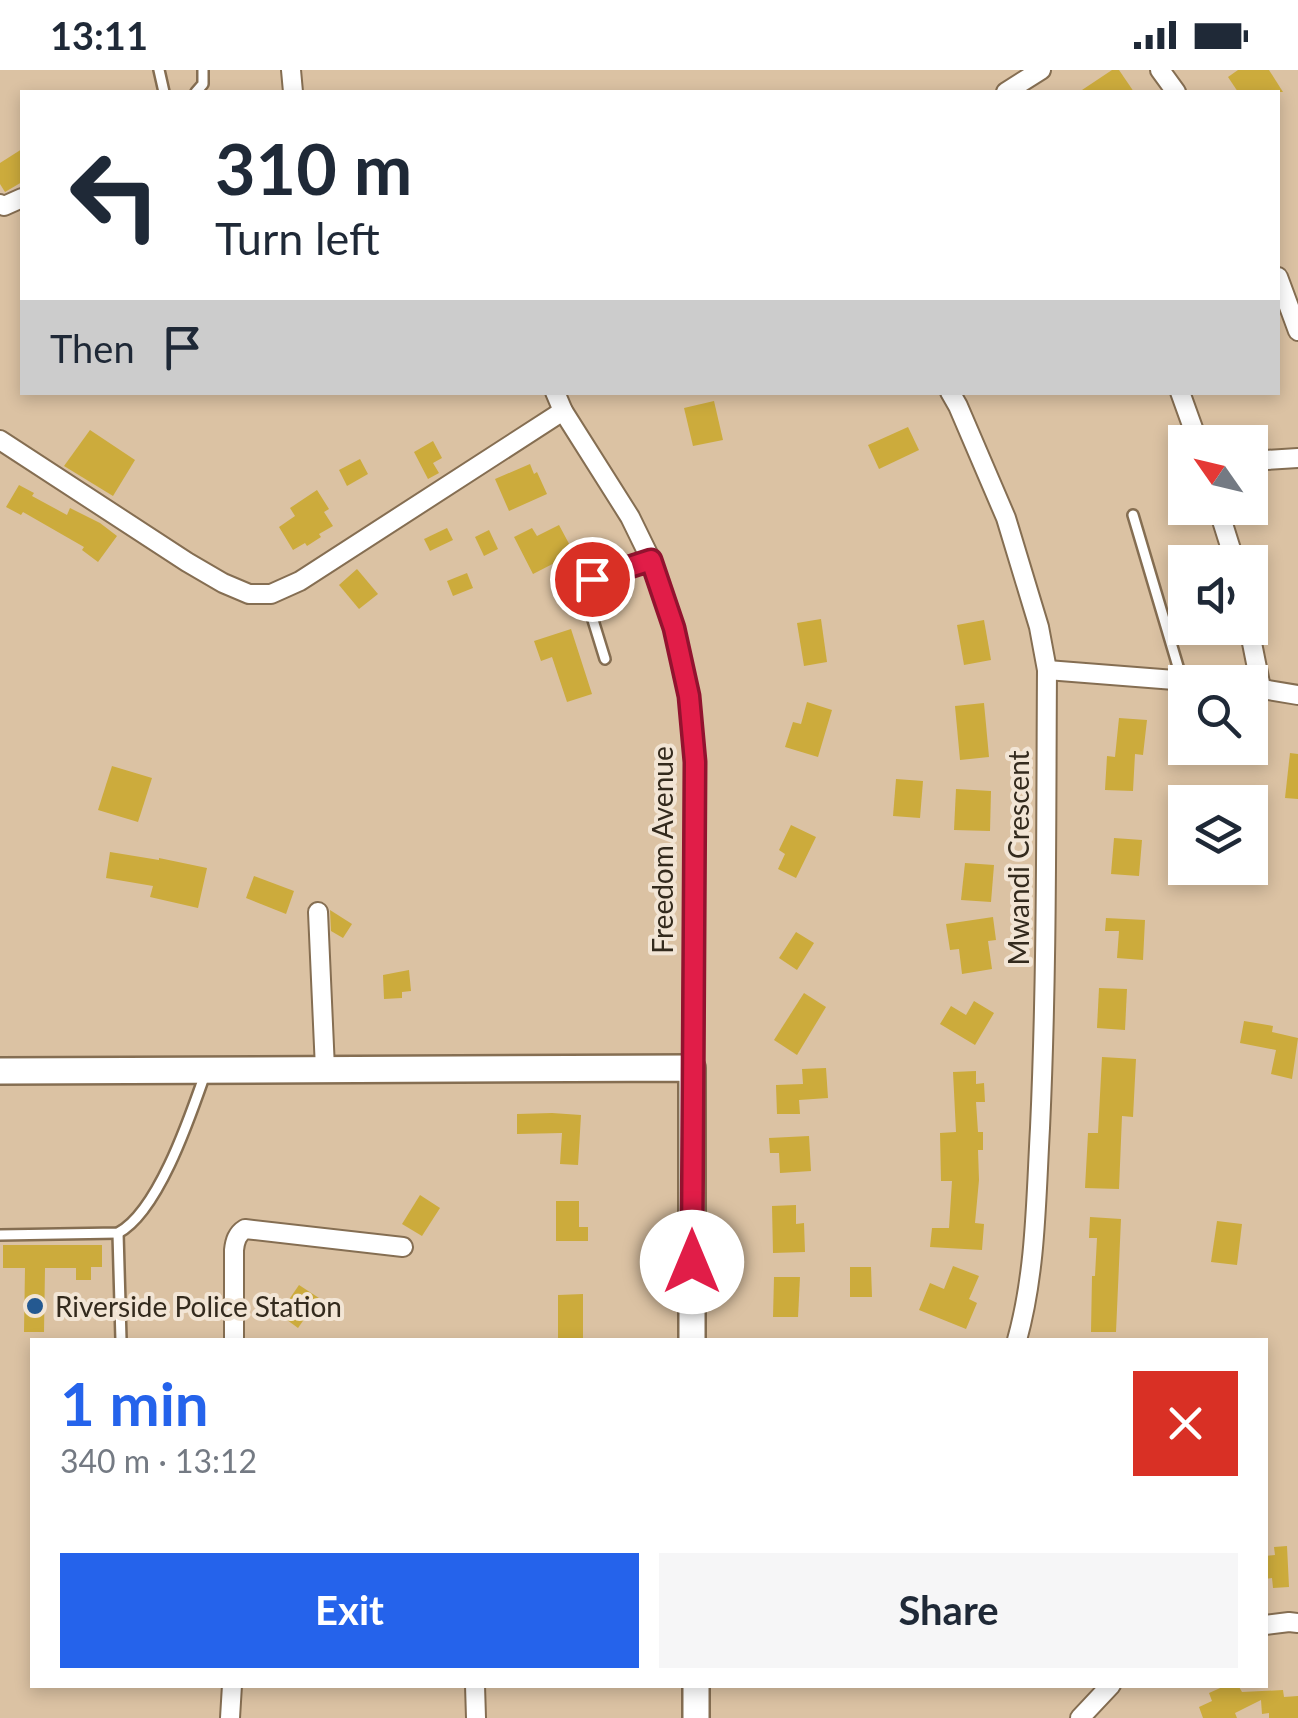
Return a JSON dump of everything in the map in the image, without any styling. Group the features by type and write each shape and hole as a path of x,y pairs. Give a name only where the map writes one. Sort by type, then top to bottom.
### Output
{"main road":[{"path":"0,1071 692,1068"},
{"name":"Freedom Avenue","path":"692,1068 692,1338"},
{"path":"696,1688 696,1718"}],"street":[{"path":"1009,90 1041,70"},
{"path":"1280,282 1298,331"},
{"name":"Freedom Avenue","path":"555,395 630,517 651,560 674,628 689,696 695,762 692,1068"},
{"name":"Mwandi Crescent","path":"951,395 1006,518 1039,627 1047,670 1044,1036 1032,1258 1017,1338"},
{"path":"1181,395 1192,425"},
{"path":"0,440 211,576 248,594 270,594 300,581 563,411"},
{"path":"1268,460 1298,458"},
{"path":"1047,670 1168,680"},
{"path":"1268,689 1298,695"},
{"path":"318,912 325,1069"},
{"path":"234,1338 235,1240 245,1229 403,1246"},
{"path":"1268,1624 1298,1623"},
{"path":"230,1718 232,1688"},
{"path":"475,1688 476,1718"},
{"path":"1080,1718 1108,1688"}],"lane":[{"path":"1132,515 1185,665"},
{"path":"605,659 584,592 587,584 651,560"},
{"path":"0,1235 118,1232 130,1226 145,1208 170,1163 207,1070"},
{"path":"118,1232 121,1338"}],"building":[{"path":"1112,70 1119,70 1133,90 1082,90"},
{"path":"1238,70 1269,70 1283,92 1237,90 1228,77"},
{"path":"20,150 20,183 5,192 0,184 0,163"},
{"path":"714,401 723,440 693,446 684,408"},
{"path":"908,427 919,450 879,469 868,445"},
{"path":"90,430 135,460 113,496 64,466"},
{"path":"433,441 442,458 433,463 439,473 428,479 414,452"},
{"path":"360,459 368,474 347,486 339,470"},
{"path":"530,464 547,494 509,511 495,479"},
{"path":"19,485 67,515 70,508 117,536 98,562 82,550 84,547 23,512 21,515 6,507"},
{"path":"317,490 329,509 324,512 333,526 307,546 305,543 293,550 279,527 295,516 290,508"},
{"path":"559,525 574,553 533,574 514,537 532,528 537,536"},
{"path":"447,528 453,540 430,551 424,539"},
{"path":"489,530 498,549 484,556 475,537"},
{"path":"357,569 378,594 359,609 339,585"},
{"path":"467,573 473,588 453,596 447,581"},
{"path":"821,619 827,662 804,666 797,623"},
{"path":"984,620 991,660 964,665 957,625"},
{"path":"571,629 592,694 567,702 552,657 541,661 534,641"},
{"path":"807,702 832,710 818,757 785,747 793,722 801,724"},
{"path":"984,703 989,757 960,760 955,706"},
{"path":"1119,718 1147,720 1143,755 1135,754 1133,791 1105,790 1107,756 1115,757"},
{"path":"1290,753 1298,754 1298,799 1285,798"},
{"path":"112,766 152,778 138,822 98,810"},
{"path":"896,779 923,781 920,818 893,816"},
{"path":"956,789 991,791 990,831 954,830"},
{"path":"791,825 816,837 796,878 778,869 785,854 779,850"},
{"path":"1114,838 1142,840 1139,876 1111,874"},
{"path":"110,852 207,868 198,908 150,897 153,886 106,878"},
{"path":"965,863 994,865 991,902 961,900"},
{"path":"254,876 294,891 286,914 246,898"},
{"path":"330,910 352,924 343,938 331,931"},
{"path":"993,917 996,940 988,941 992,969 962,974 959,949 950,950 946,924"},
{"path":"1106,918 1145,920 1143,960 1117,958 1119,931 1105,931"},
{"path":"796,932 814,943 797,970 779,958"},
{"path":"409,970 411,991 402,992 402,998 384,999 383,975"},
{"path":"1099,988 1127,989 1125,1030 1097,1028"},
{"path":"804,993 826,1007 797,1055 774,1040"},
{"path":"974,1001 994,1013 975,1045 940,1024 951,1006 966,1015"},
{"path":"1244,1021 1273,1026 1272,1032 1298,1038 1292,1079 1271,1074 1276,1050 1240,1043"},
{"path":"1102,1057 1136,1059 1133,1117 1122,1116 1119,1189 1085,1188 1088,1133 1098,1133"},
{"path":"826,1068 828,1098 799,1100 800,1114 777,1114 776,1085 803,1084 802,1069"},
{"path":"976,1071 976,1084 984,1083 985,1102 976,1102 983,1150 978,1150 975,1223 984,1224 982,1250 930,1247 932,1228 949,1228 952,1181 941,1181 940,1133 956,1132 953,1072"},
{"path":"517,1114 581,1115 578,1165 560,1164 562,1133 517,1134"},
{"path":"809,1136 811,1171 780,1173 779,1153 770,1153 769,1138"},
{"path":"420,1195 440,1208 422,1236 402,1224"},
{"path":"556,1201 579,1201 579,1227 588,1227 588,1241 556,1241"},
{"path":"796,1205 796,1224 804,1223 805,1252 773,1253 772,1206"},
{"path":"1090,1217 1121,1219 1116,1332 1091,1332 1097,1238 1089,1238"},
{"path":"1217,1221 1242,1224 1237,1265 1211,1262"},
{"name":"Riverside Police Station","path":"3,1245 102,1245 102,1267 91,1267 91,1280 76,1280 76,1268 45,1268 44,1332 24,1332 25,1268 3,1268"},
{"path":"953,1266 979,1276 969,1299 977,1303 966,1329 919,1310 930,1283 944,1289"},
{"path":"850,1267 871,1267 872,1297 850,1297"},
{"path":"774,1277 800,1277 798,1317 773,1317"},
{"path":"299,1285 319,1298 298,1328 279,1314"},
{"path":"583,1294 583,1338 558,1338 558,1295"},
{"path":"1287,1546 1289,1587 1273,1588 1272,1578 1268,1579 1268,1556 1275,1555 1274,1547"},
{"path":"1220,1688 1240,1688 1242,1692 1283,1690 1284,1697 1298,1696 1298,1718 1269,1718 1269,1713 1262,1714 1261,1700 1235,1713 1237,1718 1203,1718 1199,1707 1212,1701 1209,1693"}],"place":[{"name":"Riverside Police Station","path":"35,1306"}],"route":[{"path":"592,579 651,560 674,628 689,696 695,762 692,1262"}]}
